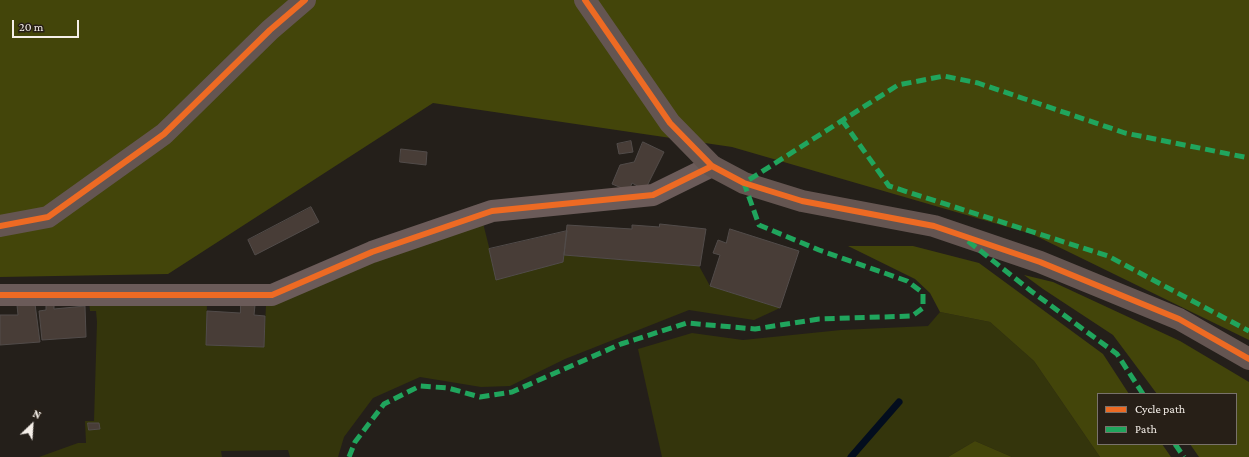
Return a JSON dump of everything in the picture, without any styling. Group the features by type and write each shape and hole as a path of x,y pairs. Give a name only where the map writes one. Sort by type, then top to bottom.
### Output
{"main road":[{"path":"0,226 48,217 164,134 270,30 305,0"},
{"path":"585,0 670,123 712,166 744,184 802,201 934,226 1040,262 1179,319 1249,359"}],"street":[{"path":"0,294 272,295 372,252 492,211 653,195 712,166"}],"shaded area":[{"path":"0,0 1249,0 1249,340 1032,234 732,147 433,103 168,274 0,277"},
{"path":"483,223 497,279 563,262 564,255 699,266 710,286 780,308 754,320 689,310 565,359 510,386 481,387 420,377 373,398 344,437 338,457 290,457 288,450 221,451 222,457 39,457 78,443 86,443 85,421 94,421 97,322 96,311 90,311 89,301 207,303 206,345 264,347 266,305 377,259"},
{"path":"848,246 913,246 979,263 1103,354 1128,393 1097,393 1097,445 1163,445 1171,457 1100,457 1034,361 990,322 940,312 930,293 915,279"},
{"path":"1024,275 1053,282 1180,341 1249,382 1249,457 1199,457 1191,445 1237,445 1237,393 1156,393 1113,335"},
{"path":"940,312 990,322 1034,361 1100,457 1012,457 975,441 948,457 662,457 638,349 692,333 743,340 841,330 928,326"},
{"path":"975,441 1012,457 948,457"}],"building":[{"path":"631,141 633,152 619,154 617,144"},
{"path":"643,142 664,152 645,190 632,183 629,191 612,184 620,165 634,162"},
{"path":"401,149 427,152 426,165 400,162"},
{"path":"311,207 319,222 255,255 248,240"},
{"path":"660,224 706,229 700,266 564,255 567,225 632,229 632,225 659,227"},
{"path":"730,229 799,251 780,308 710,286 720,255 713,253 718,240 726,243"},
{"path":"567,231 563,262 496,280 489,249"},
{"path":"54,302 54,309 85,306 86,337 42,340 39,311 46,310 46,303"},
{"path":"35,304 40,342 0,345 0,315 18,315 17,305"},
{"path":"241,304 255,305 254,315 265,316 264,347 206,345 207,311 240,313"},
{"path":"88,423 99,423 100,429 89,430"}],"waterway":[{"path":"851,457 899,402"}],"marked path":[{"path":"349,457 355,442 384,404 420,386 448,388 480,397 512,392 621,344 687,323 755,329 819,319 912,316 923,308 923,293 907,281 819,250 759,225 744,183 898,85 944,76 978,83 1125,133 1249,158"},
{"path":"842,120 889,186 1108,256 1249,331"},
{"path":"968,241 1031,291 1117,354 1142,393"},
{"path":"1176,445 1184,457"}],"cycle path":[{"path":"0,226 48,217 164,134 270,30 305,0"},
{"path":"585,0 670,123 712,166 744,183 802,201 934,226 1040,262 1179,319 1249,359"},
{"path":"0,295 272,295 372,252 492,211 653,195 712,166"}]}
